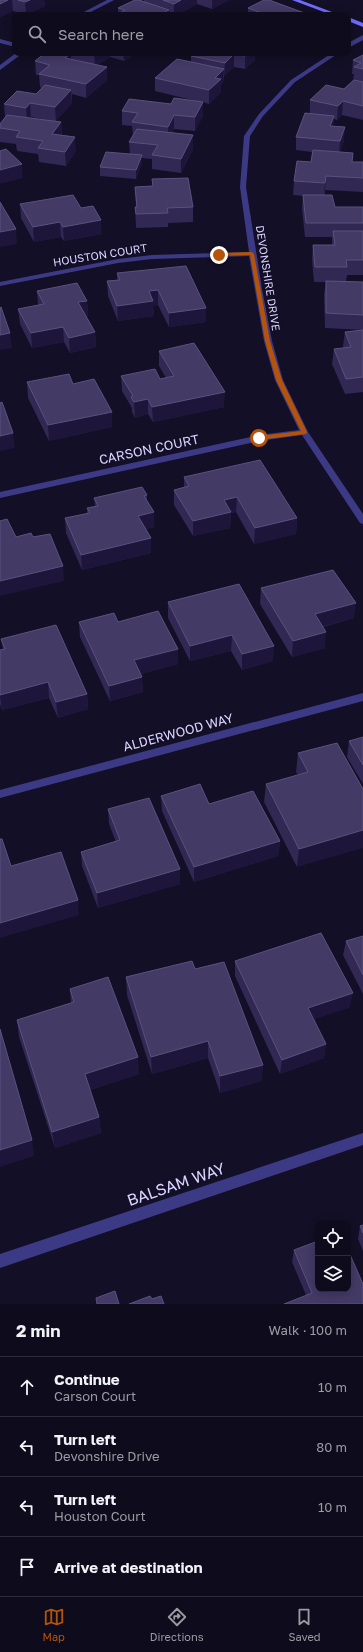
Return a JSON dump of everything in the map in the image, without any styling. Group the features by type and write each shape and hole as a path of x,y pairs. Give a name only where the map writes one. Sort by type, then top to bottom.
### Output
{"street":[{"path":"87,12 111,0"},
{"path":"295,0 329,12"},
{"path":"351,20 363,24"},
{"path":"351,44 363,37"},
{"path":"0,41 12,44"},
{"path":"0,68 16,56"},
{"name":"DEVONSHIRE DRIVE","path":"331,56 293,81 261,115 247,136 244,187 252,254 268,341 279,380 304,432 363,521"},
{"name":"HOUSTON COURT","path":"0,284 118,261 152,257 252,254"},
{"name":"CARSON COURT","path":"0,495 259,438 304,432"},
{"name":"ALDERWOOD WAY","path":"0,794 363,697"},
{"name":"BALSAM WAY","path":"0,1261 363,1139"}],"building":[{"path":"0,0 8,0 0,4"},
{"path":"18,0 30,0 25,2"},
{"path":"135,0 139,0 169,10 165,12 121,12 125,10 118,8"},
{"path":"163,0 181,0 174,4"},
{"path":"264,0 269,0 302,12 259,12 248,8"},
{"path":"363,55 363,69 354,67 361,63 353,60"},
{"path":"41,56 67,56 65,58 107,67 86,84 39,74 50,65 35,61"},
{"path":"191,56 232,56 225,63"},
{"path":"177,59 224,69 215,78 221,79 209,90 155,78"},
{"path":"354,80 363,82 363,106 343,101 338,106 310,100 326,85 344,89"},
{"path":"45,85 71,90 55,107 30,103 26,108 4,104 17,91 36,94"},
{"path":"174,98 203,102 195,117 174,115 168,127 132,122 138,113 122,111 129,99 171,104"},
{"path":"305,113 334,116 330,126 345,127 340,141 296,137"},
{"path":"7,115 61,122 52,134 75,137 65,152 38,148 43,141 16,137 20,131 0,128 0,124"},
{"path":"137,129 193,135 181,159 152,155 158,145 129,142"},
{"path":"6,149 22,164 0,170 0,151"},
{"path":"313,150 353,153 352,162 363,162 363,178 326,176 325,183 294,181 297,161 311,162"},
{"path":"106,152 142,155 136,170 100,167"},
{"path":"188,178 193,207 167,208 168,213 136,214 135,207 137,207 135,187 153,186 152,179"},
{"path":"73,195 81,208 93,206 101,220 63,227 60,222 33,227 20,204"},
{"path":"303,195 332,195 335,207 363,207 363,223 306,223"},
{"path":"0,202 16,229 0,232"},
{"path":"333,231 363,231 363,260 346,260 347,267 315,267 313,245 335,245"},
{"path":"186,266 206,308 169,313 158,290 149,291 153,301 117,306 107,281 120,280 117,273"},
{"path":"326,281 363,282 363,315 326,313"},
{"path":"77,283 87,301 78,302 95,332 69,338 63,327 31,333 18,309 44,304 37,291"},
{"path":"1,307 10,333 0,335 0,308"},
{"path":"363,330 363,377 346,379 334,349 351,347 345,332"},
{"path":"194,343 225,392 152,407 148,399 134,402 131,397 133,396 121,376 155,369 160,379 174,376 159,351"},
{"path":"69,374 73,384 94,379 112,412 48,425 27,382"},
{"path":"2,402 13,433 0,436 0,403"},
{"path":"260,460 297,518 255,528 237,497 224,500 231,512 193,521 174,490 189,486 184,477"},
{"path":"142,487 147,495 144,496 154,512 138,516 151,538 81,555 65,518 90,513 87,508 98,506 94,498"},
{"path":"7,519 16,537 31,533 33,537 50,534 63,566 0,581 0,521"},
{"path":"333,570 356,603 315,614 326,632 293,641 261,588"},
{"path":"239,584 274,646 242,654 232,635 190,646 168,602"},
{"path":"158,611 178,649 134,660 142,677 109,686 79,622 114,613 118,622"},
{"path":"56,625 87,694 56,702 48,682 0,695 0,650 5,649 1,639"},
{"path":"363,737 363,765 349,741"},
{"path":"337,743 363,789 363,830 299,849 266,784 308,772 298,753"},
{"path":"200,784 209,804 253,791 280,841 194,867 161,796"},
{"path":"149,798 180,869 97,893 81,852 120,840 108,809"},
{"path":"0,839 2,839 11,866 61,852 78,900 0,923"},
{"path":"321,933 353,993 308,1008 326,1044 282,1060 235,961"},
{"path":"363,936 363,975 346,941"},
{"path":"192,961 195,969 224,962 263,1065 220,1076 208,1041 151,1057 126,977"},
{"path":"108,977 138,1057 85,1074 99,1117 52,1132 17,1020 74,1002 70,989"},
{"path":"0,1029 32,1140 0,1150"},
{"path":"363,1225 363,1233 360,1226"},
{"path":"315,1242 315,1292 351,1292 351,1257 363,1284 363,1304 284,1304 312,1293 294,1250"},
{"path":"115,1291 119,1304 97,1304 96,1298"},
{"path":"150,1296 152,1299 161,1296 164,1304 129,1304"}],"route":[{"path":"219,255 252,254 268,341 279,380 304,432 259,438"}]}
